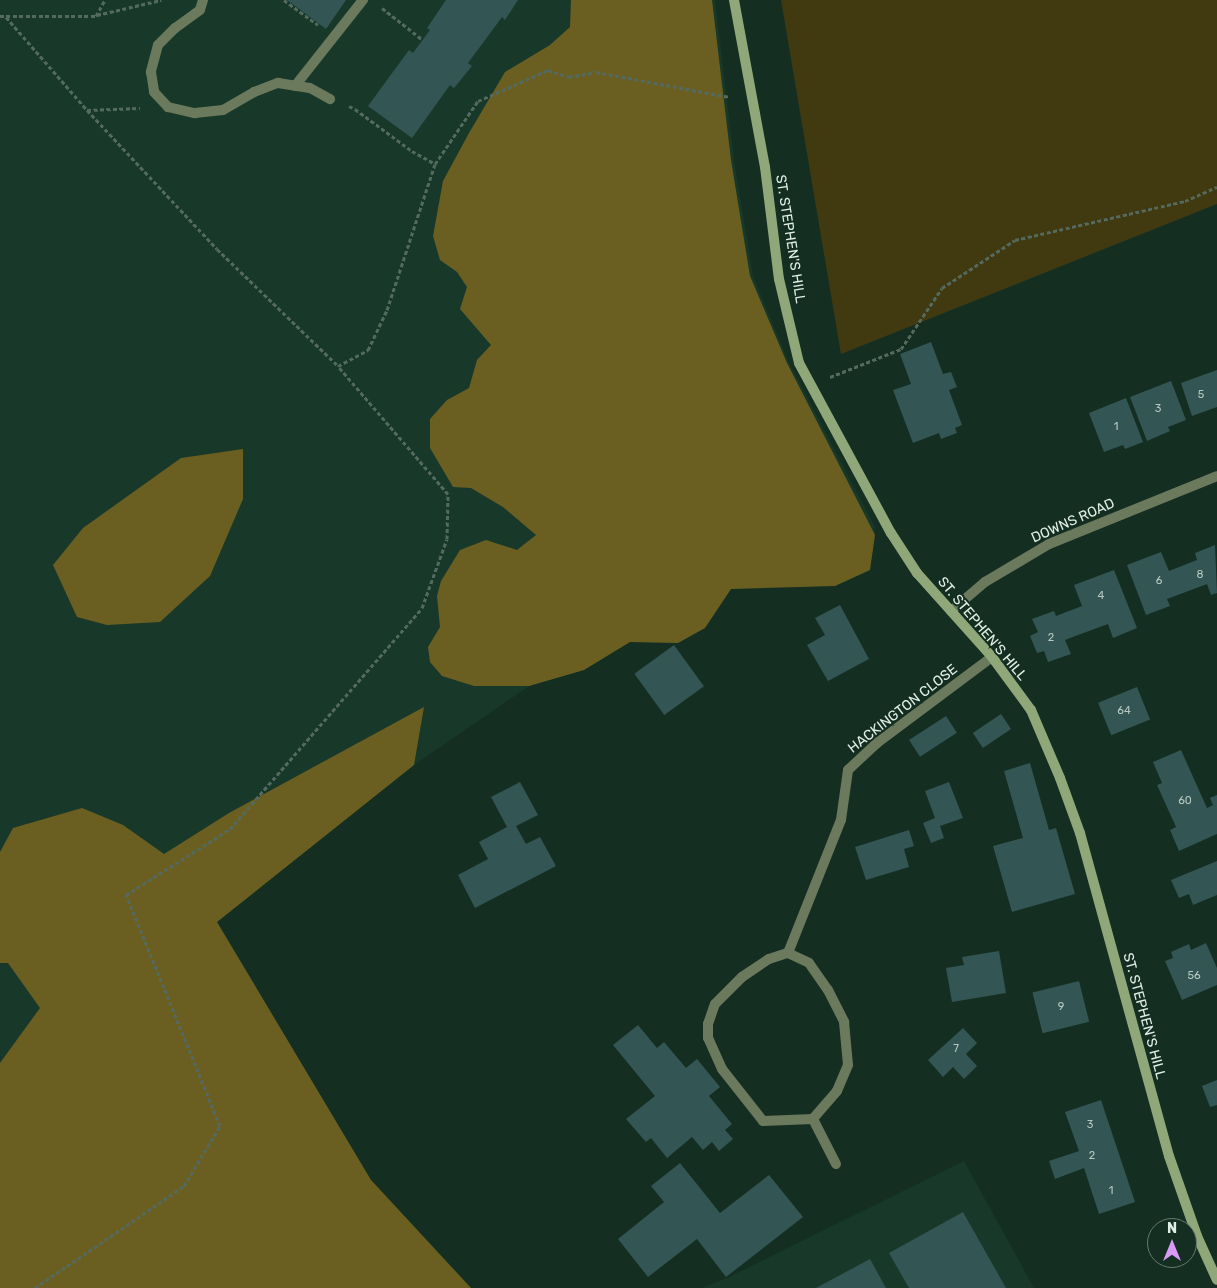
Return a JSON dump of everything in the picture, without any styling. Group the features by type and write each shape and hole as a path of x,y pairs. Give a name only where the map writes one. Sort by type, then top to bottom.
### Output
{"street":[{"path":"203,0 200,10 174,28 158,45 151,72 154,92 168,107 195,113 223,110 254,92 278,83 310,88 330,98"},
{"path":"296,86 363,0"},
{"name":"ST. STEPHEN'S HILL","path":"734,0 765,167 779,279 799,363 891,533 917,573 992,657 1031,710 1060,778 1087,859 1168,1156 1197,1236 1217,1280"},
{"name":"DOWNS ROAD","path":"951,611 985,582 1049,544 1217,476"},
{"name":"HACKINGTON CLOSE","path":"788,953 840,820 848,770 877,743 992,657"},
{"path":"788,953 809,963 828,990 844,1022 848,1065 837,1091 813,1118 763,1120 722,1069 708,1038 708,1024 715,1004 742,976 769,959 788,953"},
{"path":"813,1118 836,1164"}],"path":[{"path":"96,16 105,0"},
{"path":"0,16 96,16 161,0"},
{"path":"284,0 334,37"},
{"path":"377,5 423,40"},
{"path":"6,17 87,110 217,249 338,366 448,494 447,539 422,608 230,829 126,895 220,1126 184,1186 35,1288"},
{"path":"338,366 368,350 387,310 435,164 478,101 548,70 569,77 596,72 753,102"},
{"path":"87,110 168,107"},
{"path":"356,109 412,151 435,164"},
{"path":"810,386 901,350 942,288 1015,240 1184,201 1217,187"}],"shaded area":[{"path":"0,0 715,0 734,160 753,276 789,363 875,527 870,570 835,586 731,589 705,628 678,643 630,642 584,670 529,686 414,765 217,922 371,1180 471,1288 0,1288"},
{"path":"571,0 712,0 731,160 750,276 787,363 875,535 870,570 835,586 731,589 705,628 678,643 630,642 584,670 529,686 474,686 442,676 430,662 428,647 440,627 437,596 441,581 460,550 486,540 517,550 536,535 503,507 471,488 453,487 430,448 430,419 447,400 469,388 477,360 491,345 460,309 467,287 457,272 440,260 433,236 443,181 469,133 505,72 550,45 570,27"},
{"path":"781,0 1217,0 1217,204 841,354"},
{"path":"243,449 243,499 210,576 160,622 107,625 77,617 53,565 83,528 181,458"},
{"path":"424,707 414,765 217,922 371,1180 471,1288 0,1288 0,1063 40,1008 8,963 0,963 0,852 13,828 82,808 123,825 164,854 229,813"},
{"path":"964,1161 1034,1288 702,1288 729,1277"}],"building":[{"path":"287,0 346,0 326,29"},
{"path":"446,0 518,0 505,20 502,17 468,63 472,66 454,88 450,85 412,138 368,106 409,50 413,53 430,30 427,28"},
{"path":"931,342 943,374 951,372 957,387 949,390 962,425 955,428 957,433 941,439 939,433 913,443 893,390 911,384 900,354"},
{"path":"1217,370 1217,407 1192,416 1181,383"},
{"path":"1171,381 1186,420 1168,427 1170,431 1147,441 1130,397"},
{"path":"1126,398 1143,442 1125,449 1123,445 1104,452 1089,413"},
{"path":"1215,545 1217,593 1211,595 1207,584 1167,599 1170,606 1146,615 1127,565 1161,552 1169,571 1197,560 1195,553"},
{"path":"1114,570 1137,628 1113,638 1108,624 1078,635 1065,640 1071,654 1048,662 1044,651 1037,653 1030,636 1038,632 1032,619 1054,611 1056,616 1082,606 1074,585"},
{"path":"840,605 869,659 828,681 807,645 825,635 815,618"},
{"path":"674,645 704,686 664,715 634,674"},
{"path":"1137,687 1150,719 1111,735 1098,703"},
{"path":"1001,714 1011,729 983,748 973,733"},
{"path":"946,716 957,733 920,757 909,740"},
{"path":"1181,750 1207,808 1213,805 1210,798 1217,795 1217,834 1179,851 1170,830 1176,827 1157,785 1162,783 1153,762"},
{"path":"1030,763 1049,830 1056,828 1075,894 1012,912 993,846 1023,838 1004,771"},
{"path":"520,782 538,815 516,826 526,844 540,837 556,866 475,908 458,875 488,859 479,842 507,827 491,797"},
{"path":"949,782 963,818 940,826 944,838 931,843 923,823 935,818 925,791"},
{"path":"909,830 914,846 904,849 909,867 866,880 855,847"},
{"path":"1217,861 1217,895 1193,905 1189,894 1179,898 1171,880"},
{"path":"1206,943 1217,968 1217,985 1182,1000 1165,961 1173,958 1171,952 1189,944 1191,950"},
{"path":"999,951 1006,993 952,1002 946,968 964,965 962,957"},
{"path":"1079,981 1089,1022 1043,1033 1032,993"},
{"path":"638,1025 657,1048 664,1042 686,1068 697,1059 720,1087 709,1096 732,1124 725,1130 733,1139 719,1151 712,1142 703,1150 692,1137 667,1158 651,1138 646,1142 626,1119 655,1096 613,1045"},
{"path":"963,1028 977,1043 966,1054 977,1066 964,1079 953,1067 943,1077 928,1060"},
{"path":"1217,1080 1217,1105 1210,1107 1202,1086"},
{"path":"1101,1100 1135,1202 1099,1214 1084,1168 1055,1179 1049,1161 1079,1151 1065,1112"},
{"path":"680,1163 720,1213 769,1175 803,1217 726,1277 697,1239 648,1277 618,1239 664,1202 651,1186"},
{"path":"963,1212 1006,1288 909,1288 889,1253"},
{"path":"870,1259 886,1288 816,1288"}]}
